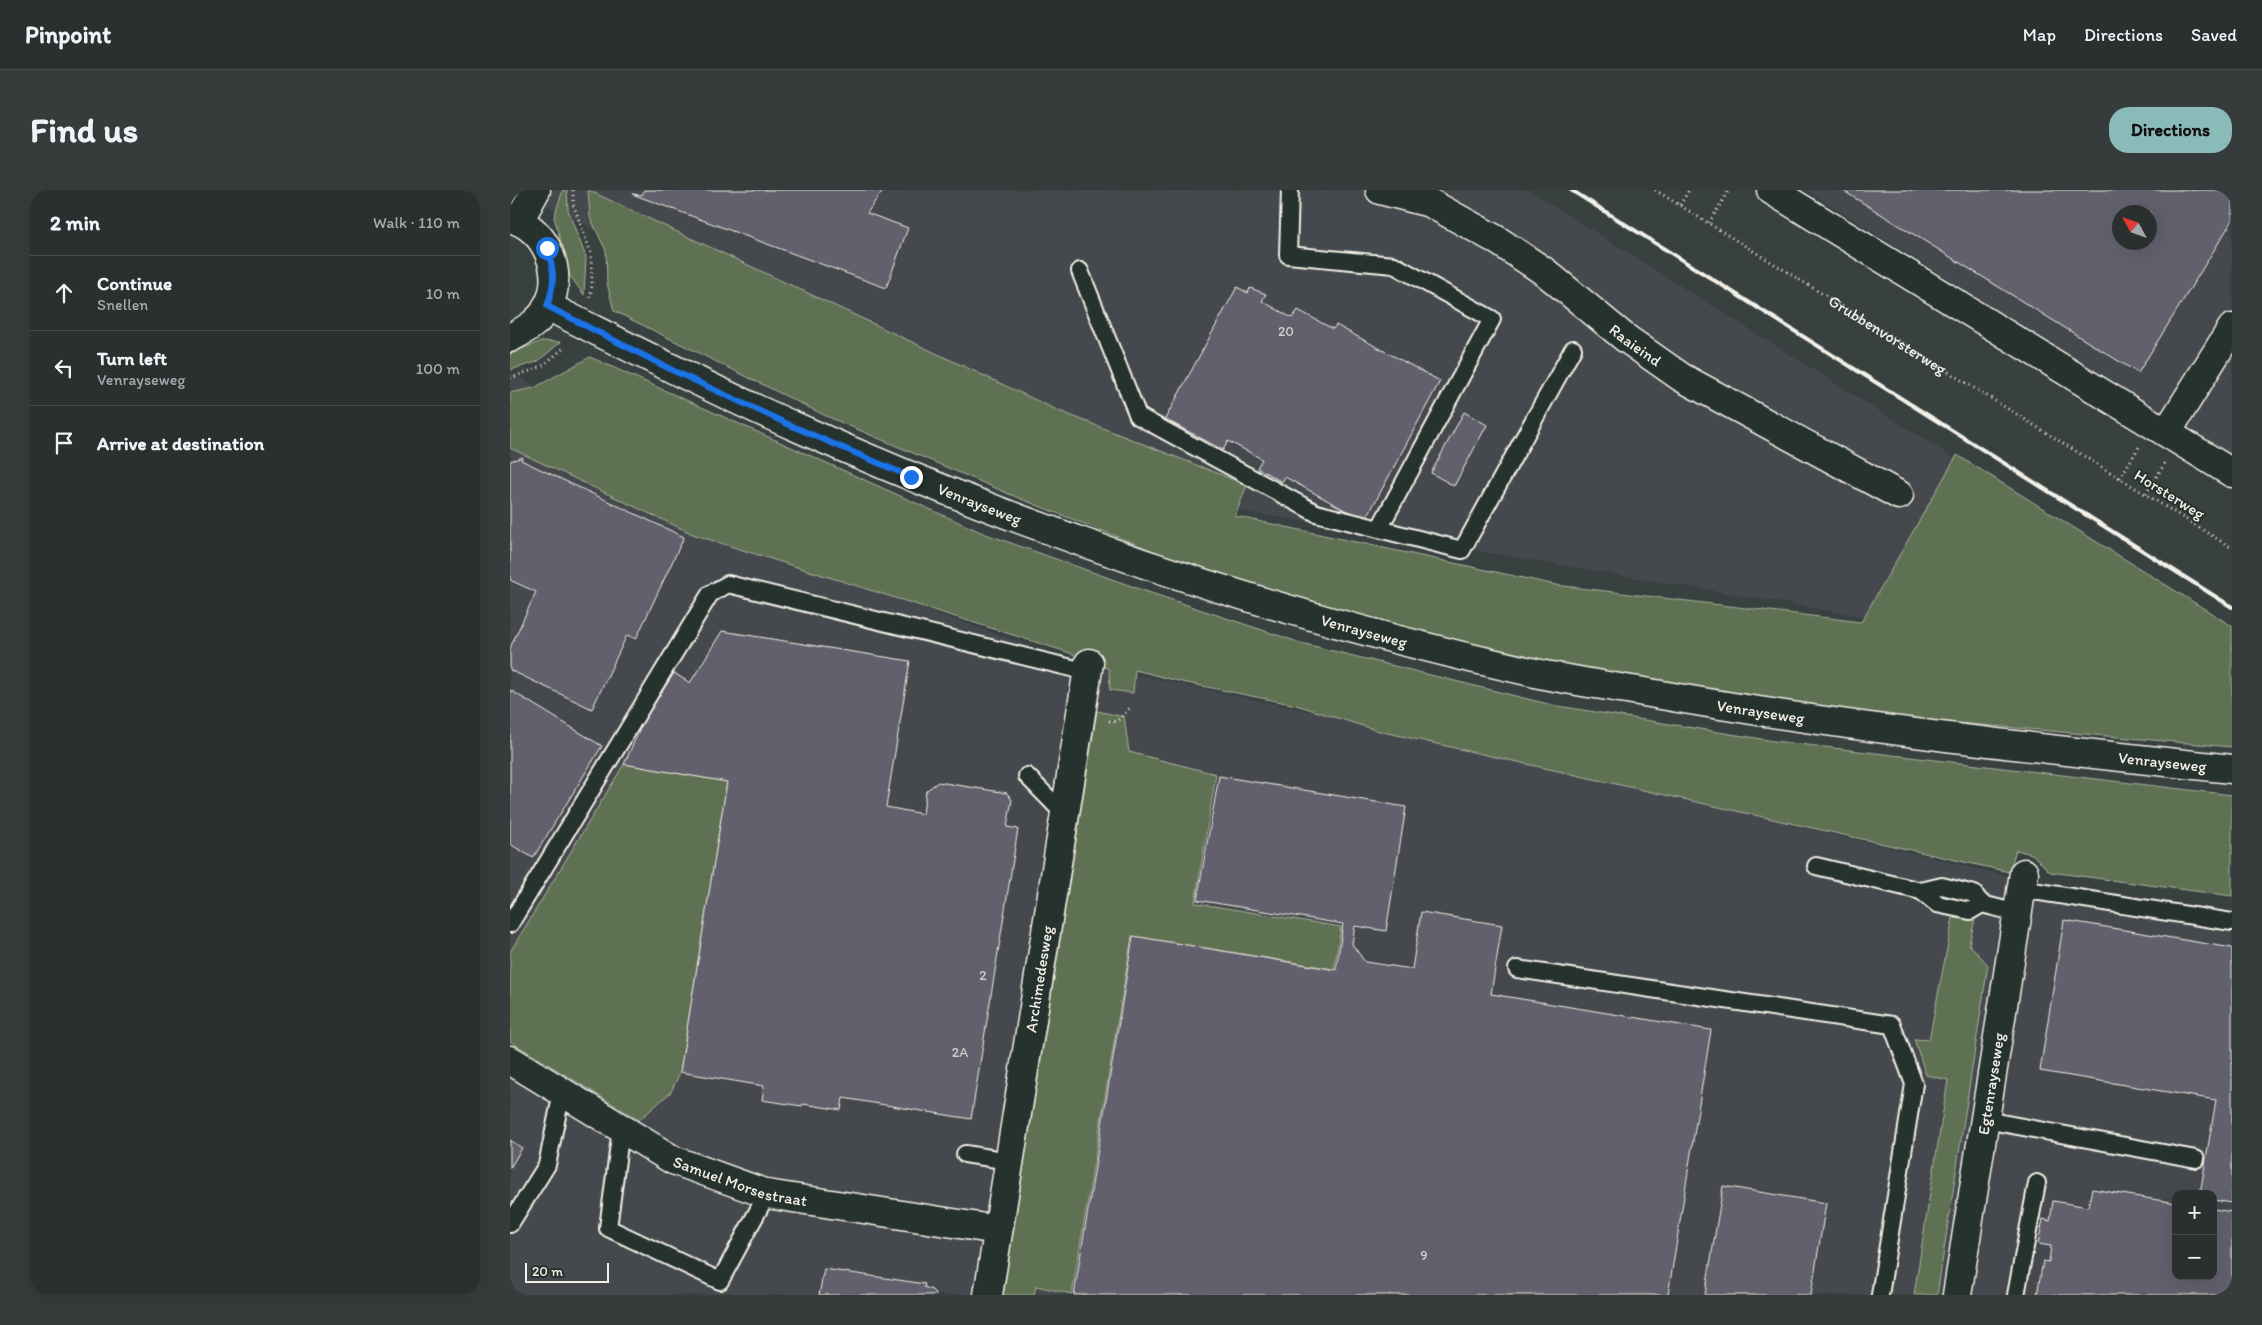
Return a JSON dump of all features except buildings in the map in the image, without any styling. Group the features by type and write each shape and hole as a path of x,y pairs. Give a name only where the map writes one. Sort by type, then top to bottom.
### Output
{"street":[{"path":"510,338 531,326 547,306 554,287 553,268 547,248 536,232 515,219 536,190"},
{"name":"Raaieind","path":"1380,190 1430,203 1497,240 1545,272 1624,337 1681,376 1899,495"},
{"path":"1771,190 2232,473"},
{"name":"Venrayseweg","path":"547,306 674,371 783,422 938,488 1008,516 1164,570 1351,628 1541,674 1736,709 1876,729 2232,769"},
{"path":"2167,432 2232,328"},
{"name":"Archimedesweg","path":"988,1295 1089,668"},
{"name":"Egtenrayseweg","path":"1957,1295 2021,891"},
{"name":"Samuel Morsestraat","path":"510,1060 673,1160 767,1194 998,1230"}],"lane":[{"path":"1290,190 1288,255 1394,265 1492,319 1379,529"},
{"path":"1080,271 1138,416 1316,513 1462,550 1573,350"},
{"path":"510,924 710,594 728,584 1089,668"},
{"path":"1027,776 1064,816"},
{"path":"1816,866 1921,891 1942,886 1974,894 1982,904 2021,891 2232,922"},
{"path":"1517,969 1892,1025 1914,1084 1880,1295"},
{"path":"510,1224 547,1165 562,1092"},
{"path":"1984,1120 2196,1159"},
{"path":"621,1129 608,1228 720,1281 767,1194"},
{"path":"965,1154 1009,1161"},
{"path":"2016,1295 2037,1183"}],"path":[{"name":"Grubbenvorsterweg","path":"1654,190 2120,478"},
{"path":"1680,205 1689,190"},
{"path":"1708,223 1730,190"},
{"path":"2120,478 2167,432"},
{"path":"2146,494 2167,432"},
{"name":"Horsterweg","path":"2120,478 2232,548"},
{"path":"1103,720 1116,722 1131,707"}],"shaded area":[{"path":"515,190 1528,190 1962,463 1873,618 1206,505 613,239"},
{"path":"1806,190 2232,190 2232,457"},
{"path":"510,371 811,569 1045,651 1108,669 1380,726 2003,875 2164,907 2232,914 2232,1295 510,1295"}],"green space":[{"path":"563,190 567,190 568,210 586,257 584,295 570,276 554,217"},
{"path":"588,190 1057,410 1247,485 1235,516 1556,585 1861,622 1957,455 2232,626 2232,747 1833,712 1501,655 1301,604 1207,572 1021,499 826,416 614,311 607,283 606,251 590,217"},
{"path":"542,341 561,342 537,362 510,370 510,353"},
{"path":"590,357 983,533 1151,593 1301,643 1552,705 1774,741 2232,795 2232,896 2050,872 2032,854 2016,850 2009,872 1379,731 1296,705 1182,682 1135,670 1133,693 1110,690 1109,669 1067,652 695,535 510,448 510,393 534,388"},
{"path":"1097,711 1124,717 1129,752 1216,774 1195,903 1341,927 1334,969 1132,936 1072,1294 1036,1286 1034,1295 1003,1295"},
{"path":"624,764 727,782 680,1072 671,1092 639,1120 510,1041 510,952"},
{"path":"1953,918 1975,919 1969,944 1988,965 1937,1295 1914,1295 1948,1080 1926,1075 1914,1039 1929,1040"}],"railway":[{"path":"1571,190 2232,607"}],"route":[{"path":"547,248 553,268 554,287 547,306 674,371 792,426 911,477"}]}
